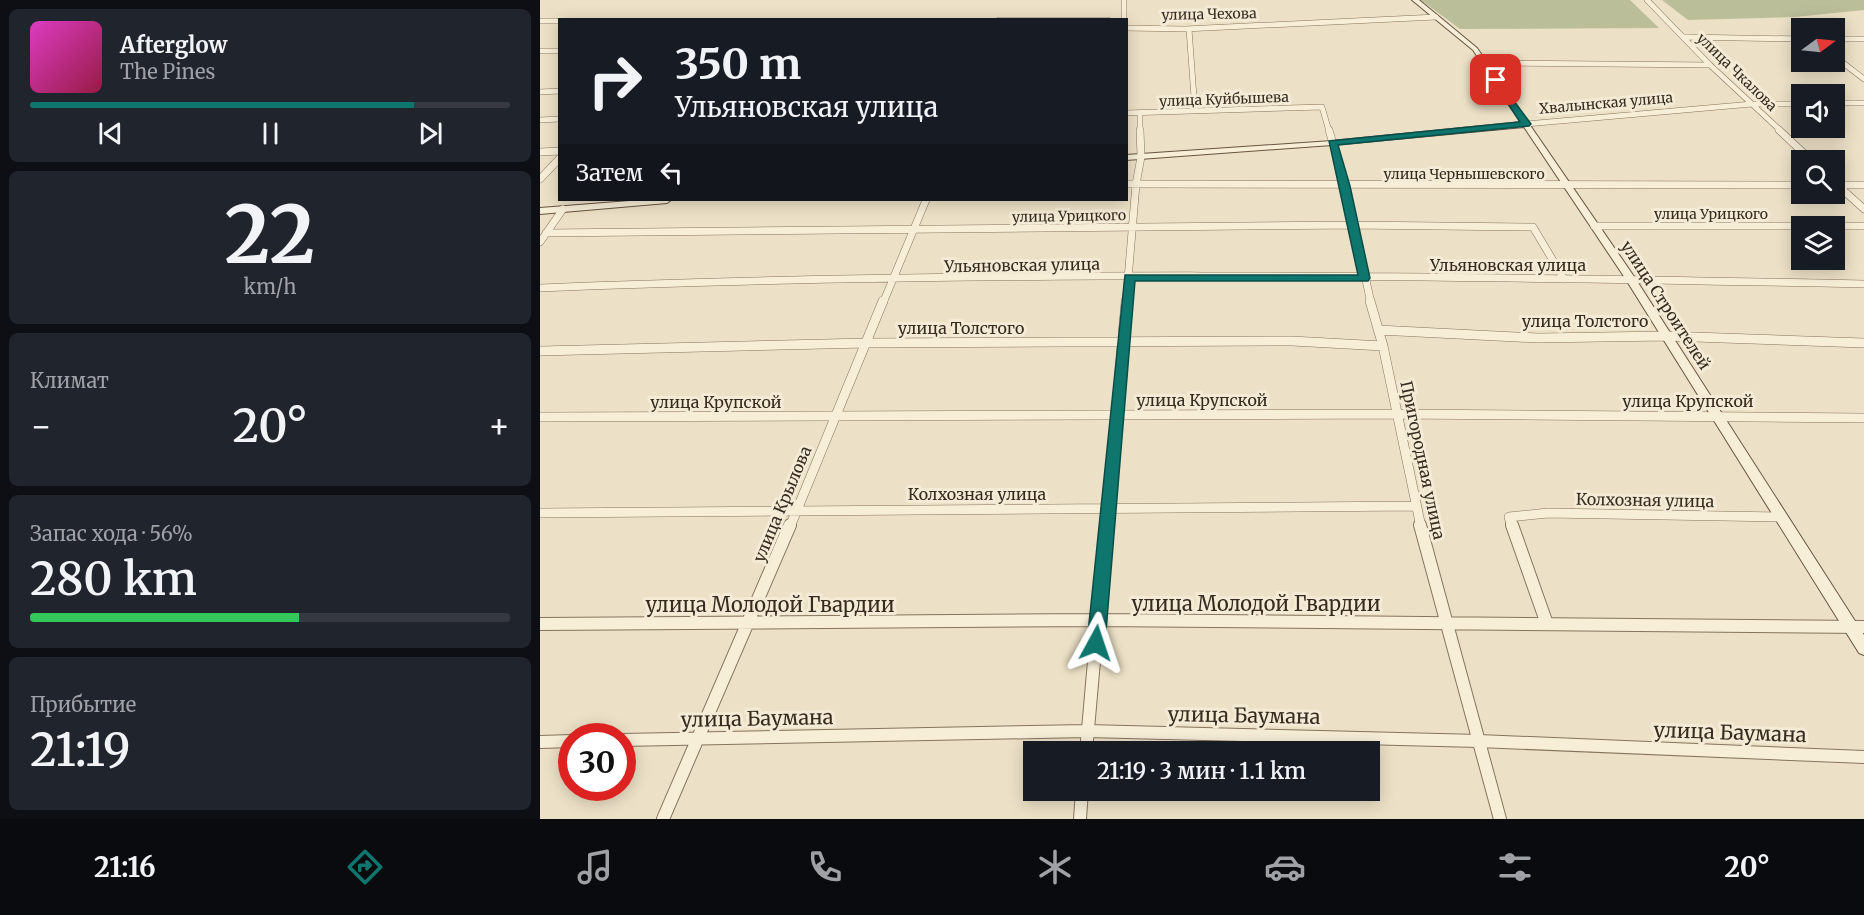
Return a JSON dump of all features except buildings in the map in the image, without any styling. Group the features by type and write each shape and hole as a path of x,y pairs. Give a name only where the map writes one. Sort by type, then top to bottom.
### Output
{"street":[{"path":"1124,0 1124,18"},
{"name":"улица Строителей","path":"1415,0 1465,38 1485,63 1630,278 1864,648"},
{"name":"улица Чкалова","path":"1647,0 1710,65 1800,150"},
{"name":"улица Чехова","path":"1128,28 1189,29 1436,17"},
{"path":"540,21 558,21"},
{"path":"1189,29 1195,111"},
{"path":"1684,37 1791,39"},
{"path":"1845,39 1864,39"},
{"path":"540,51 558,51"},
{"path":"1485,63 1710,65"},
{"path":"1845,64 1864,79"},
{"path":"540,92 558,91"},
{"path":"1845,104 1864,103"},
{"name":"Хвалынская улица","path":"1128,158 1332,143 1752,104 1791,104"},
{"name":"улица Куйбышева","path":"1128,113 1140,115 1322,107"},
{"name":"Пригородная улица","path":"1322,107 1345,186 1364,278 1383,346 1415,506 1500,819"},
{"path":"1087,741 1130,277 1132,184 1141,157 1140,115"},
{"path":"540,120 558,119"},
{"path":"540,152 558,151"},
{"path":"540,179 558,160"},
{"name":"улица Чернышевского","path":"1132,184 1791,185"},
{"path":"1845,184 1864,185"},
{"path":"1845,192 1864,209"},
{"path":"540,211 655,201"},
{"name":"улица Крылова","path":"663,819 797,510 926,201"},
{"path":"540,242 563,209"},
{"name":"улица Урицкого","path":"546,233 1353,225 1533,227 1564,279"},
{"name":"улица Урицкого","path":"1594,226 1864,226"},
{"name":"Ульяновская улица","path":"540,288 688,282 1130,277 1630,278 1864,284"},
{"name":"улица Толстого","path":"1378,330 1538,338 1666,336 1864,343"},
{"name":"улица Толстого","path":"540,351 866,343 1292,341 1383,346"},
{"name":"улица Крупской","path":"540,417 1397,414 1864,418"},
{"name":"Колхозная улица","path":"540,513 1415,506"},
{"name":"Колхозная улица","path":"1548,624 1509,517 1548,513 1781,517"},
{"name":"улица Молодой Гвардии","path":"540,624 1098,620 1864,627"},
{"name":"улица Баумана","path":"636,740 1087,731 1479,741 1864,757"},
{"path":"540,742 558,741"},
{"path":"1080,819 1081,801"}],"green space":[{"path":"1421,0 1630,0 1659,28 1460,29"},
{"path":"1662,0 1864,0 1864,10 1795,17 1688,20"}],"route":[{"path":"1096,643 1130,277 1364,278 1345,186 1332,143 1526,124 1496,80"}]}
